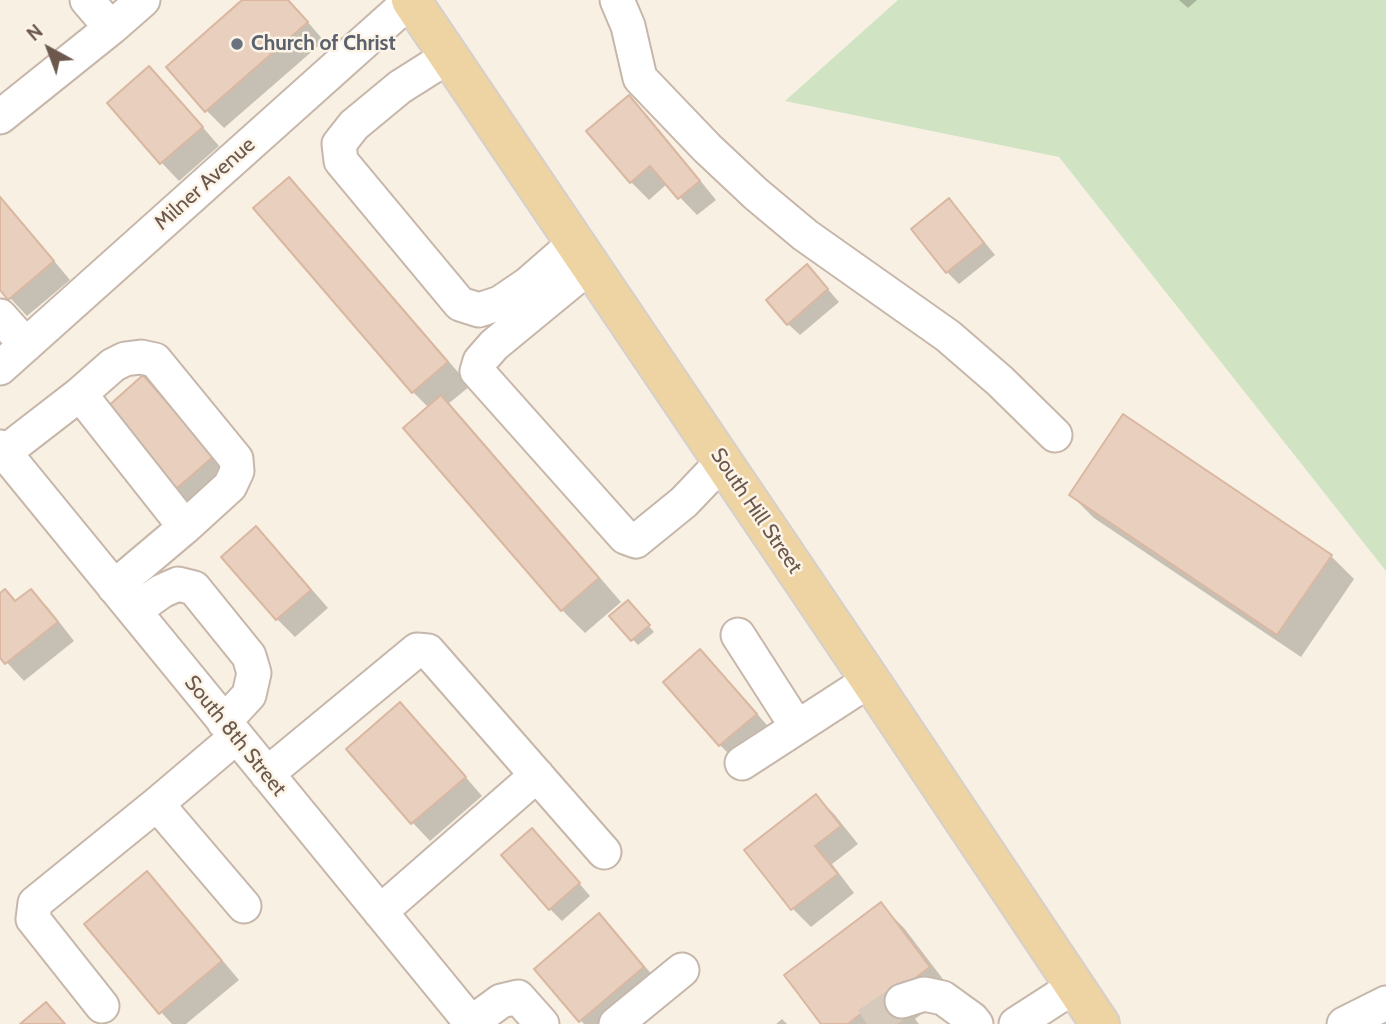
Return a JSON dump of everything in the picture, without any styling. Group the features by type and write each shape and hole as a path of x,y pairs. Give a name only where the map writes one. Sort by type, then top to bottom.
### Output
{"main road":[{"name":"South Hill Street","path":"411,0 1100,1024"}],"street":[{"path":"87,0 111,28"},
{"path":"0,117 143,0"},
{"name":"Milner Avenue","path":"0,368 411,0"},
{"path":"617,0 628,26 640,78 706,148 805,235 948,335 1055,435"},
{"path":"449,56 400,87 354,125 339,144 341,161 460,304 479,310 500,303 528,284 583,254"},
{"path":"583,254 494,345 480,361 477,371 625,537 636,541 684,502 723,461"},
{"path":"0,316 26,345"},
{"path":"2,450 79,394 113,365 125,359 141,357 155,360 236,459 237,471 230,486 185,527 124,599"},
{"path":"79,394 185,527"},
{"name":"South 8th Street","path":"2,450 472,1024"},
{"path":"102,1006 33,919 35,903 157,804 230,729 249,695 254,673 249,656 194,588 178,584 162,591 124,599"},
{"path":"738,635 797,727"},
{"path":"267,774 417,650 428,650 604,852"},
{"path":"742,763 870,680"},
{"path":"380,912 537,775"},
{"path":"157,804 244,906"},
{"path":"616,1024 682,970"},
{"path":"1016,1024 1075,986"},
{"path":"902,1001 924,995 943,998 976,1024"},
{"path":"472,1024 500,1001 518,997 542,1024"},
{"path":"1344,1024 1386,1003"}],"green space":[{"path":"898,0 1386,0 1386,571 1059,157 785,101"}],"building":[{"name":"Church of Christ","path":"242,0 288,0 308,22 205,112 166,67"},
{"path":"149,66 203,127 160,164 107,103"},
{"path":"629,95 700,181 678,199 650,166 630,183 586,131"},
{"path":"289,177 448,362 412,393 253,208"},
{"path":"0,197 54,261 8,300 0,290"},
{"path":"949,198 984,243 946,273 911,229"},
{"path":"807,264 828,289 787,325 766,300"},
{"path":"143,375 214,456 175,490 105,409"},
{"path":"441,395 599,578 561,611 403,428"},
{"path":"1123,414 1332,555 1277,635 1069,495"},
{"path":"256,526 311,590 276,620 221,557"},
{"path":"5,589 15,601 31,589 58,622 5,664 0,658 0,593"},
{"path":"628,600 650,625 631,641 609,616"},
{"path":"700,649 757,714 719,746 663,682"},
{"path":"400,702 466,777 411,824 346,749"},
{"path":"816,794 841,826 815,846 838,874 791,910 744,850"},
{"path":"532,828 580,883 549,910 501,855"},
{"path":"147,871 222,961 159,1014 84,924"},
{"path":"881,902 930,967 893,995 909,1015 897,1024 870,1024 862,1013 848,1024 821,1024 784,975"},
{"path":"599,913 644,967 579,1022 534,969"},
{"path":"46,1002 65,1024 20,1024"}],"tunnel":[{"path":"867,1024 902,1001"}],"place":[{"name":"Church of Christ","path":"237,44"}]}
